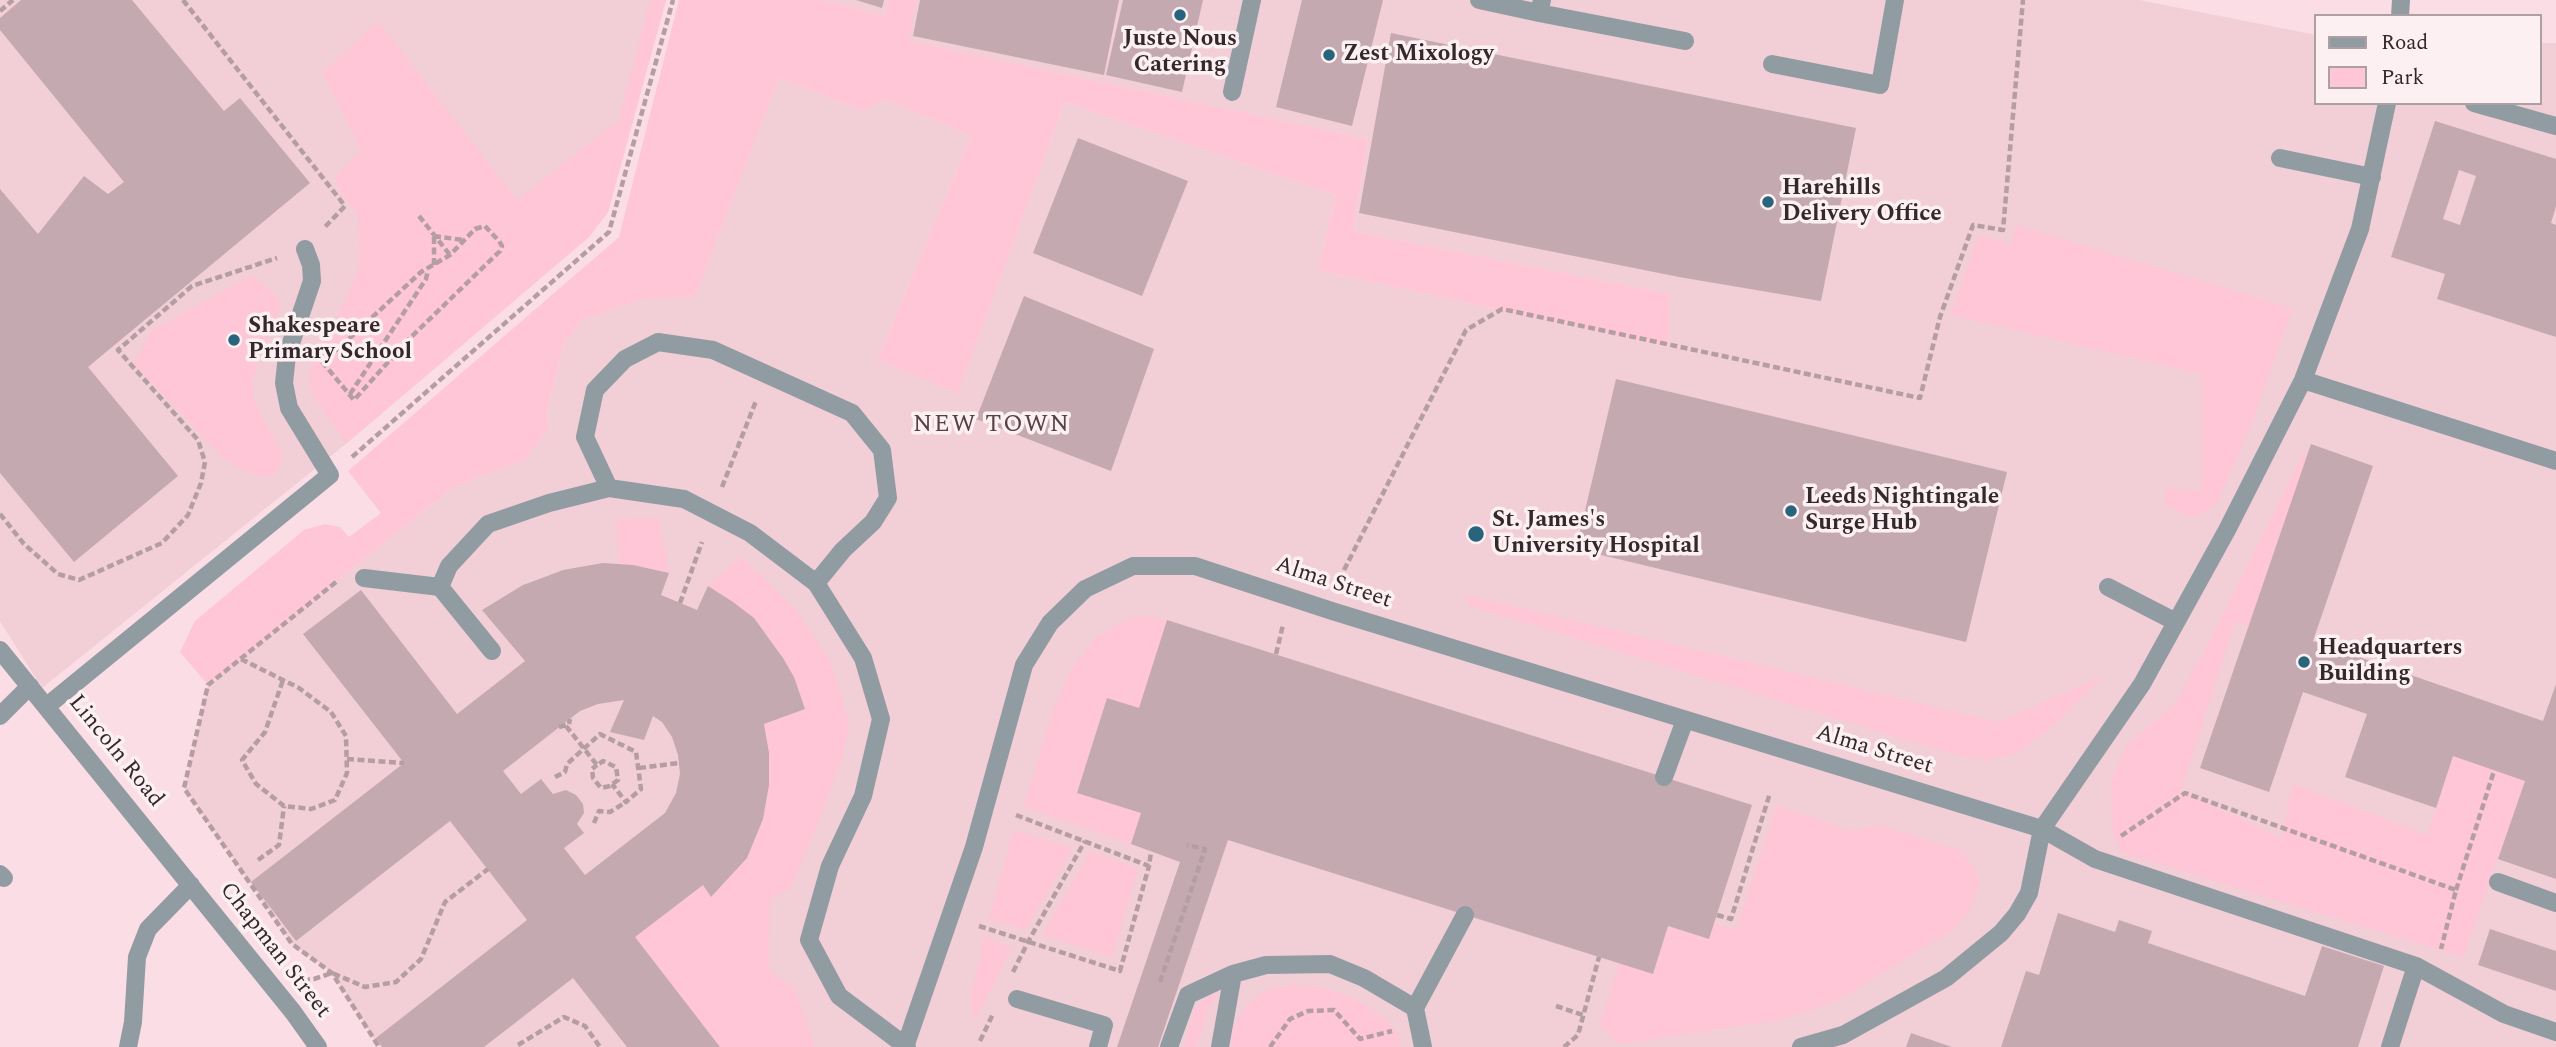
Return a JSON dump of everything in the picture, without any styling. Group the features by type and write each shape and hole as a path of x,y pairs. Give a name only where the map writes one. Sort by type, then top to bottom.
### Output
{"street":[{"path":"1232,92 1252,0"},
{"path":"1479,0 1541,7 1685,41"},
{"path":"1773,64 1880,85 1895,0"},
{"path":"1801,1047 1843,1035 1946,978 2001,933 2029,893 2042,829 2142,684 2227,530 2303,380 2360,229 2386,105"},
{"path":"2481,105 2556,126"},
{"path":"2280,158 2372,177"},
{"path":"47,706 332,467 289,408 284,383 287,355 312,281 311,265 304,249"},
{"path":"609,488 585,437 595,390 625,359 658,342 713,350 852,412 882,450 888,498 873,522 843,550 816,583"},
{"path":"2303,380 2556,461"},
{"path":"440,587 449,566 488,524 549,503 609,488 684,499 750,533 816,583 863,658 881,719 863,796 830,866 808,940 839,996 906,1047"},
{"name":"Alma Street","path":"906,1047 975,847 1024,665 1049,623 1085,589 1133,566 1195,566 1332,611 2042,829 2095,859 2416,967 2504,1014 2556,1032"},
{"path":"364,578 440,587 492,650"},
{"path":"2108,587 2176,622"},
{"name":"Lincoln Road","path":"0,650 191,885"},
{"path":"0,716 30,686"},
{"path":"1664,777 1685,720"},
{"path":"2498,882 2556,903"},
{"path":"128,1047 133,1022 137,957 148,929 191,885"},
{"name":"Chapman Street","path":"191,885 318,1047"},
{"path":"1423,1047 1415,1008 1465,915"},
{"path":"1169,1047 1188,995 1233,974 1266,965 1329,964 1364,978 1415,1008"},
{"path":"2390,1047 2416,967"},
{"path":"1220,1047 1233,974"},
{"path":"1017,999 1104,1024 1098,1047"}],"path":[{"path":"0,11 13,0"},
{"path":"183,0 345,206"},
{"path":"332,467 609,232 673,0"},
{"path":"1344,570 1465,330 1502,309 1920,398 1940,317 1973,225 2003,230 2023,0"},
{"path":"419,216 450,255"},
{"path":"485,226 502,246 495,257 408,340 354,400 319,358 329,346 337,350 421,272 450,255 463,240 475,229 485,226"},
{"path":"434,236 463,240"},
{"path":"434,236 434,265"},
{"path":"0,513 24,544 58,575 79,580 162,542 188,515 201,483 205,463 198,440 118,349 192,286 251,268"},
{"path":"350,394 426,279 428,269"},
{"path":"364,578 340,579 208,685 184,788 292,944 332,973 365,987 396,982 421,959 445,902 488,869"},
{"path":"1276,654 1283,625"},
{"path":"241,659 283,680 299,688 331,712 346,736 347,773 335,800 311,809 284,806 256,784 242,760 265,732 283,680"},
{"path":"566,726 570,719"},
{"path":"559,727 566,726"},
{"path":"566,726 597,765"},
{"path":"555,777 565,772 567,764 600,734 636,752 641,789 610,812 599,811 594,823"},
{"path":"346,759 404,763"},
{"path":"603,761 616,766 618,780 601,788 593,778 592,769 597,765 603,761"},
{"path":"639,768 679,763"},
{"path":"2435,976 2456,890 2494,771"},
{"path":"612,784 626,802"},
{"path":"1717,915 1731,919 1770,793"},
{"path":"2118,839 2186,793 2456,890"},
{"path":"258,860 279,845 284,806"},
{"path":"1016,815 1149,866"},
{"path":"1012,974 1085,841"},
{"path":"1155,994 1205,849 1186,845"},
{"path":"979,926 1120,971 1151,852"},
{"path":"1564,1047 1578,1035 1599,957"},
{"path":"267,980 314,979 332,973"},
{"path":"332,973 379,1047"},
{"path":"1556,1006 1583,1015"},
{"path":"980,1041 996,1007"},
{"path":"1270,1047 1290,1019 1308,1011 1334,1010 1360,1039 1399,1029"},
{"path":"518,1045 564,1017 585,1026 600,1047"}],"shaded area":[{"name":"Shakespeare Primary School","path":"0,0 666,0 608,212 589,237 347,443 42,688 0,621"},
{"path":"822,0 889,0 885,16"},
{"name":"St. James's University Hospital","path":"916,0 2139,0 2314,35 2314,105 2542,105 2542,43 2556,43 2556,1047 379,1047 332,973 292,944 184,788 208,685 452,488 525,459 548,429 547,411 564,343 583,320 642,299 695,296 779,78 863,111 885,99 971,136 877,360 958,392 1065,102 1336,195 1318,270 1668,347 1669,294 1353,231 1368,139 908,41"}],"green space":[{"path":"650,0 666,0 608,212 589,237 347,443 315,399 308,381 311,367 360,265 358,215 339,190 335,178 361,150 322,73 378,21 517,200 619,120"},
{"path":"679,0 822,0 885,16 889,0 916,0 909,41 1368,139 1353,231 1670,294 1668,347 1318,270 1336,195 1065,102 958,393 877,360 971,136 885,99 863,111 779,78 695,297 642,299 583,320 564,343 547,411 548,429 525,459 452,488 208,685 180,652 195,621 304,530 325,524 340,527 349,537 381,513 348,471 619,237"},
{"path":"2016,225 2292,308 2252,422 2217,504 2192,518 2164,504 2167,487 2201,491 2201,374 1951,315 1978,236 2000,240 2012,246"},
{"path":"252,275 279,298 281,306 261,352 252,384 254,401 282,453 276,474 265,478 242,470 222,456 134,364 151,331"},
{"path":"2302,455 2307,457 2248,626 2235,621 2181,791 2281,838 2293,784 2428,835 2453,756 2525,781 2463,957 2123,853 2113,834 2111,781 2128,744 2175,704 2208,644"},
{"path":"658,518 669,573 620,564 615,519"},
{"path":"741,557 797,612 831,662 849,723 843,755 790,889 770,899 769,969 797,992 814,1047 720,1047 635,937 703,885 711,897 747,858 763,819 769,785 769,753 764,724 805,708 794,677 768,635 753,618 708,586"},
{"path":"1463,594 1998,722 2103,676 2057,723 2017,753 1987,760 1962,757 1470,606"},
{"path":"1148,615 1167,620 1139,708 1106,699 1077,793 1141,813 1131,844 1024,807 1052,713 1071,669 1097,637 1130,618"},
{"path":"1777,805 1849,831 1879,825 1959,850 1974,867 1979,884 1970,910 1954,929 1837,1001 1781,1020 1618,1044 1600,1025 1619,963 1668,926 1709,939 1714,924 1736,930"},
{"path":"1014,830 1073,848 1026,929 988,920"},
{"path":"1091,851 1138,869 1112,957 1042,935"},
{"path":"983,936 1012,948 974,1022 970,1000"},
{"path":"1294,984 1323,988 1350,996 1369,1007 1387,1021 1398,1036 1400,1047 1231,1047 1233,1028 1248,1004 1267,990"},
{"path":"1218,992 1208,1011 1196,1047 1184,1047 1195,1008"}],"building":[{"path":"21,0 132,0 224,111 240,98 310,183 88,367 178,476 74,562 0,473 0,189 38,234 84,176 108,194 124,182 0,30 0,18"},
{"path":"856,0 884,0 882,8"},
{"path":"920,0 1119,0 1104,75 913,36"},
{"path":"1123,0 1203,0 1182,92 1106,75"},
{"path":"1302,0 1383,0 1352,126 1276,107"},
{"path":"1391,33 1856,128 1821,301 1679,277 1359,213"},
{"path":"2435,121 2556,159 2556,206 2551,223 2556,225 2556,337 2437,299 2445,274 2391,257","holes":["2459,170 2476,176 2460,225 2443,219"]},
{"path":"1078,138 1188,181 1142,296 1033,253"},
{"path":"1024,296 1154,349 1111,471 976,419"},
{"name":"Leeds Nightingale Surge Hub","path":"1616,379 2007,472 1966,642 1576,549"},
{"name":"Headquarters Building","path":"2311,444 2373,466 2313,641 2543,721 2556,684 2556,879 2498,859 2525,781 2453,756 2436,808 2345,777 2367,714 2303,692 2269,792 2200,768"},
{"path":"603,563 633,565 669,573 661,595 697,610 708,586 754,618 794,677 805,709 764,724 769,753 769,785 763,819 747,858 711,897 703,885 635,937 720,1047 627,1047 573,978 484,1047 382,1047 376,1038 527,920 450,821 296,941 251,882 404,763 303,634 361,590 457,714 525,661 482,610 523,585 563,570","holes":["624,700 610,732 644,740 653,716 662,722 672,737 680,774 676,793 665,813 585,875 564,848 584,833 577,824 584,813 583,804 576,795 566,790 553,794 541,779 521,794 503,771 580,711 598,704"]},
{"path":"1167,620 1752,805 1709,939 1668,926 1653,974 1228,840 1158,1047 1117,1047 1180,862 1131,844 1141,813 1077,793 1107,698 1139,708"},
{"path":"2058,913 2115,932 2119,920 2152,931 2148,943 2305,996 2322,946 2384,966 2358,1047 2001,1047 2026,971 2039,975"},
{"path":"2490,929 2556,951 2556,991 2478,965"},
{"path":"1911,1033 1952,1047 1906,1047"}],"place":[{"name":"Juste Nous Catering","path":"1180,15"},
{"name":"Zest Mixology","path":"1329,55"},
{"name":"Harehills Delivery Office","path":"1768,202"},
{"name":"Shakespeare Primary School","path":"234,340"},
{"name":"Leeds Nightingale Surge Hub","path":"1791,511"},
{"name":"St. James's University Hospital","path":"1476,534"},
{"name":"Headquarters Building","path":"2304,662"}],"district":[{"name":"NEW TOWN","path":"992,426"}]}
